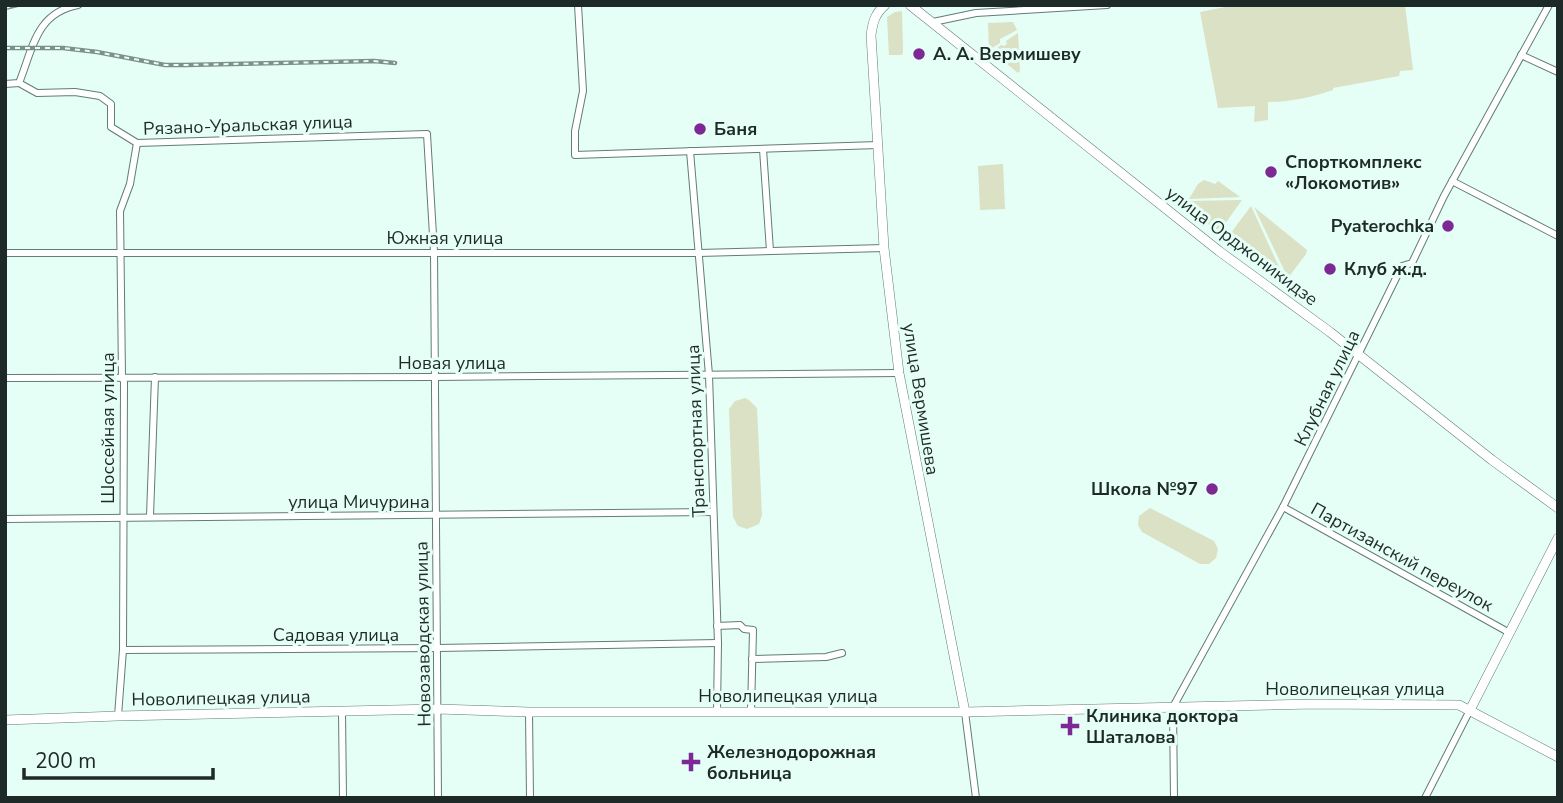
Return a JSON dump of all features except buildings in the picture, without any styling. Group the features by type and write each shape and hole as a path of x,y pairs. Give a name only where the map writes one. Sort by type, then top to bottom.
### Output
{"street":[{"path":"5,84 19,83 43,23 62,8 78,5"},
{"path":"578,5 583,91 575,131 575,155 878,145"},
{"name":"улица Вермишева","path":"886,5 877,12 871,35 884,248 898,373 965,712 976,798"},
{"name":"улица Орджоникидзе","path":"910,5 1219,251 1558,508"},
{"path":"933,22 976,13 1107,5"},
{"name":"Клубная улица","path":"1174,798 1173,707 1283,508 1402,266 1412,263 1452,181 1549,5"},
{"path":"1521,55 1558,72"},
{"name":"Рязано-Уральская улица","path":"19,83 37,93 75,92 100,96 111,104 111,127 136,143 427,134"},
{"name":"Новозаводская улица","path":"427,134 435,252 438,798"},
{"name":"Шоссейная улица","path":"118,716 122,650 124,382 120,211 130,184 136,143"},
{"path":"763,149 770,251"},
{"name":"Транспортная улица","path":"690,151 709,375 718,643 717,711"},
{"path":"1452,181 1558,236"},
{"name":"Южная улица","path":"5,253 699,253 884,248"},
{"name":"Новая улица","path":"5,377 898,373"},
{"path":"150,516 155,377"},
{"name":"Партизанский переулок","path":"1283,508 1508,632"},
{"name":"улица Мичурина","path":"5,519 712,512"},
{"path":"1425,798 1558,538"},
{"path":"717,626 740,625 744,629 753,630 751,712"},
{"name":"Садовая улица","path":"122,650 718,643"},
{"path":"752,659 826,657 842,653"},
{"name":"Новолипецкая улица","path":"5,720 438,709 529,712 965,712 1366,704 1460,705 1558,757"},
{"path":"342,711 343,798"},
{"path":"529,712 530,798"}],"green space":[{"path":"1236,5 1405,5 1413,70 1400,71 1399,76 1333,88 1309,97 1268,102 1268,120 1254,122 1255,106 1218,108 1200,12"},
{"path":"902,11 903,52 902,55 889,55 887,17"},
{"path":"1013,22 1017,30 1000,39 1000,43 989,50 988,23"},
{"path":"1018,33 1018,73 992,52 1007,44 1006,41"},
{"path":"1003,164 1005,209 980,210 978,166"},
{"path":"1204,180 1215,184 1218,181 1240,197 1189,199 1198,184"},
{"path":"1242,200 1219,232 1186,208 1188,201"},
{"path":"1251,206 1285,280 1227,238"},
{"path":"1254,207 1307,250 1288,278"},
{"path":"745,398 757,408 762,515 759,524 747,529 738,526 733,517 729,409 735,401"},
{"path":"1150,508 1214,541 1218,549 1216,558 1209,564 1200,564 1142,532 1138,525 1139,516"}],"railway":[{"path":"5,8 17,5"},
{"path":"5,48 63,48 165,65 374,61 395,63"}],"place":[{"name":"А. А. Вермишеву","path":"919,54"},
{"name":"Баня","path":"700,129"},
{"name":"Спорткомплекс «Локомотив»","path":"1271,172"},
{"name":"Pyaterochka","path":"1448,226"},
{"name":"Клуб ж.д.","path":"1330,269"},
{"name":"Школа №97","path":"1212,489"},
{"name":"Клиника доктора Шаталова","path":"1070,726"},
{"name":"Железнодорожная больница","path":"691,762"}]}
